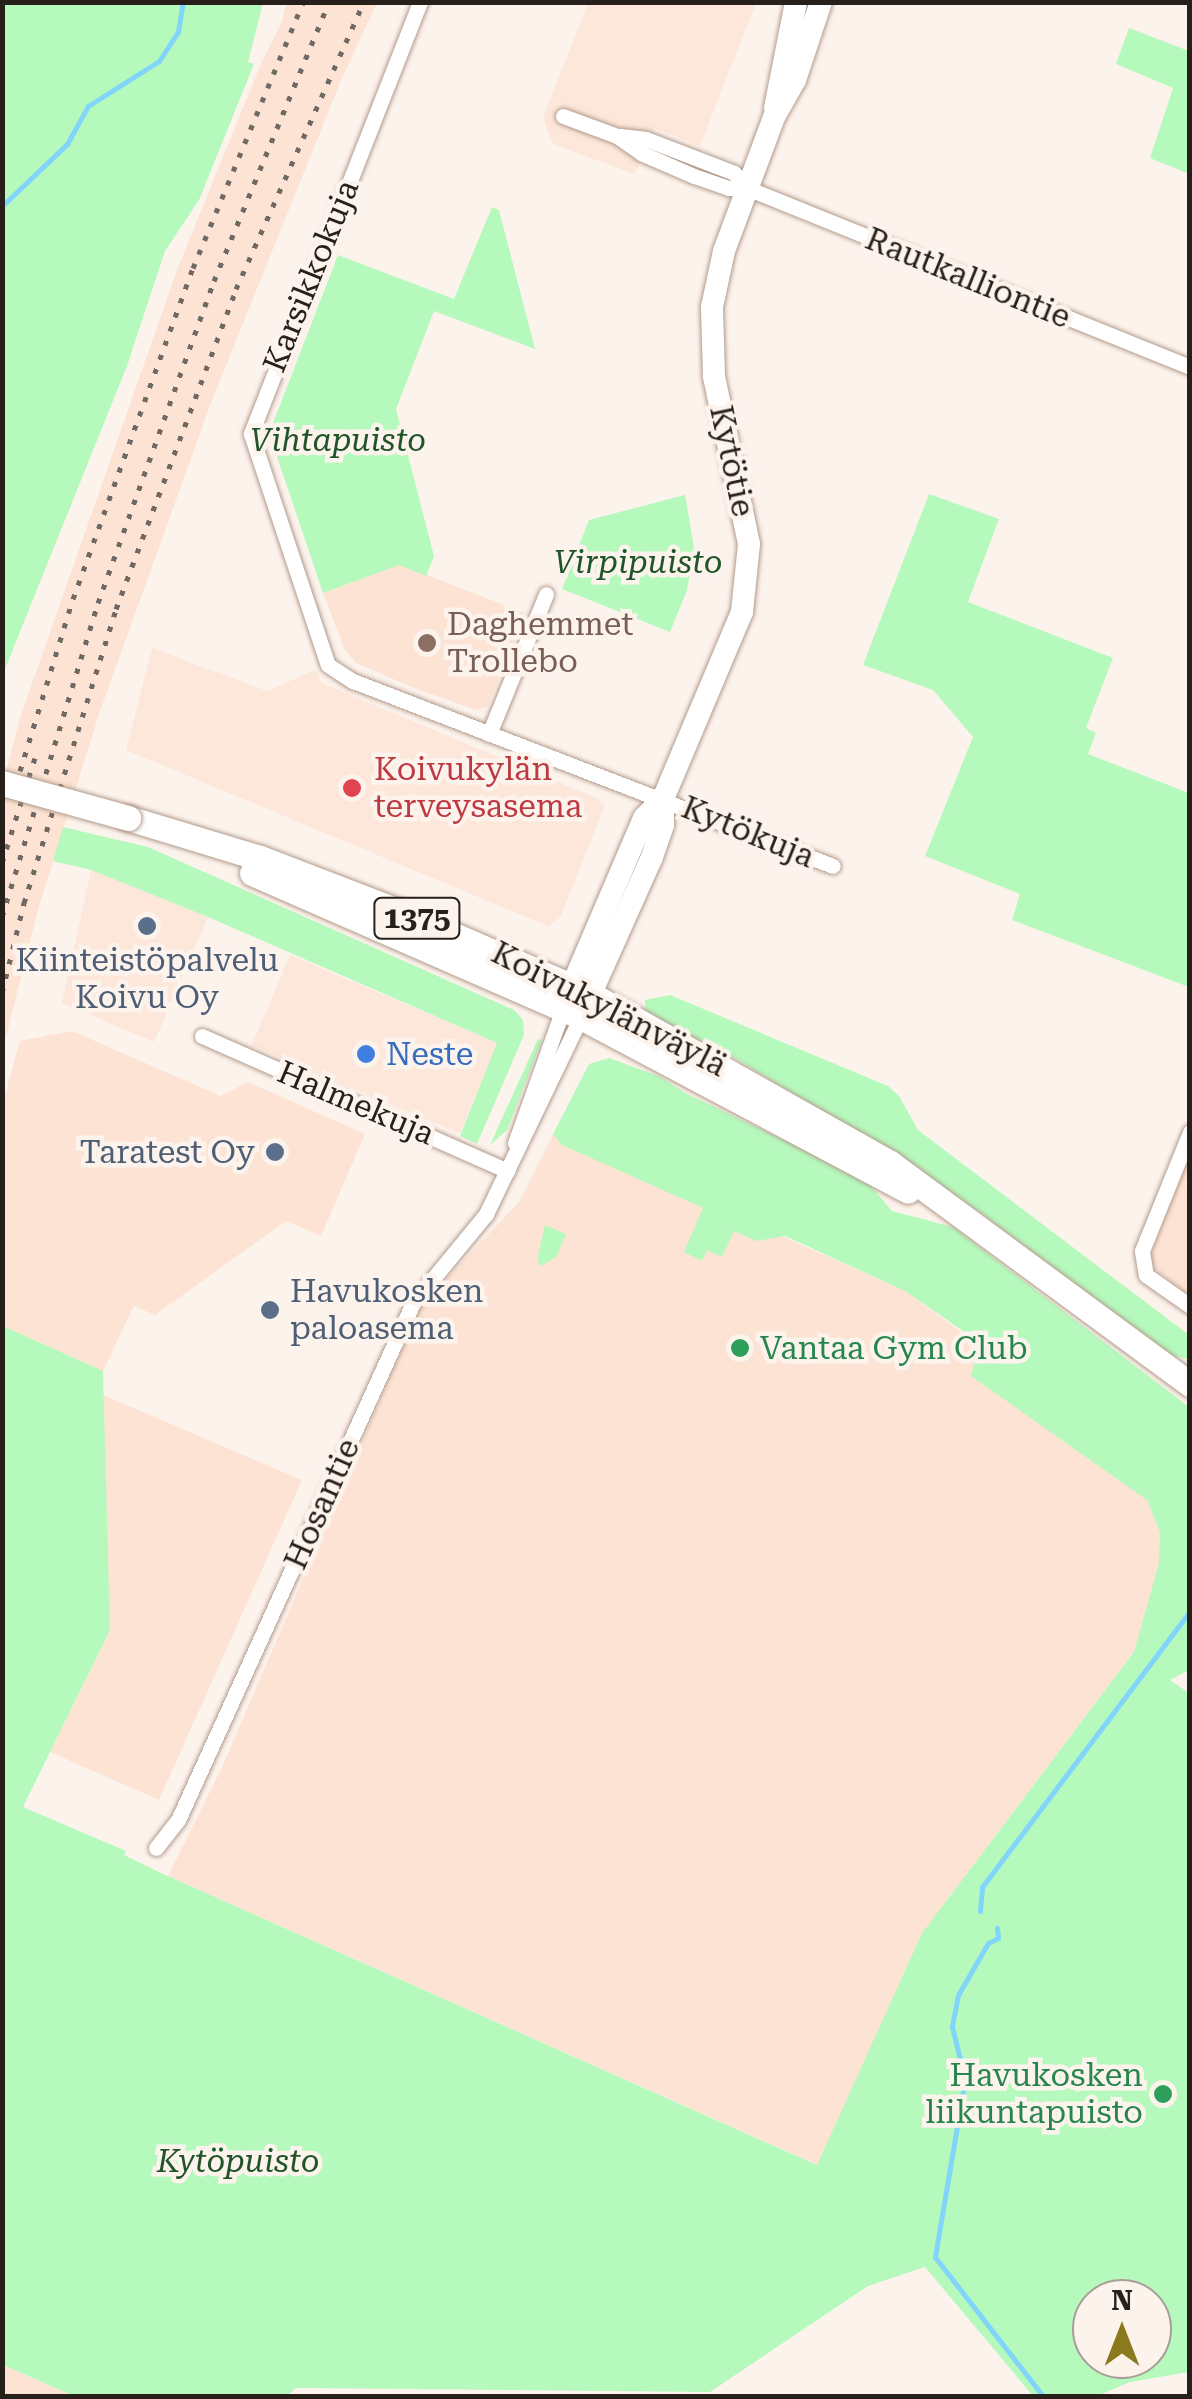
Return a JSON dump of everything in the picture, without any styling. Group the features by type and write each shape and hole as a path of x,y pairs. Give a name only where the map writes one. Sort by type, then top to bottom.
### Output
{"main road":[{"name":"Koivukylänväylä","path":"2,784 181,836 253,873 576,1001 835,1130 890,1163 1190,1384"}],"street":[{"name":"Karsikkokuja","path":"420,2 250,434 328,665 353,681 664,798"},
{"name":"Kytötie","path":"774,117 776,86 796,2"},
{"name":"Kytötie","path":"576,1001 644,818 664,798 742,612 748,576 745,510 714,376 712,307 724,251 774,117 795,80 822,2"},
{"name":"Rautkalliontie","path":"563,116 617,136 646,139 734,173 747,188 1190,366"},
{"path":"490,734 546,594"},
{"name":"Kytökuja","path":"664,798 833,866"},
{"name":"Hosantie","path":"156,1848 178,1820 413,1302 486,1214 508,1172 522,1117 576,1001"},
{"name":"Halmekuja","path":"202,1036 508,1172"},
{"path":"1190,1132 1142,1252 1142,1266 1146,1275 1190,1306"}],"shaded area":[{"path":"286,3 377,3 342,78 211,403 99,714 38,910 3,1049 3,783 21,715 177,270 260,66 282,22"},
{"path":"588,3 756,3 700,146 654,128 635,174 552,144 543,117"},
{"name":"Daghemmet Trollebo","path":"399,564 525,613 488,706 476,710 414,688 356,663 345,650 323,593"},
{"path":"152,648 267,691 315,670 322,683 596,798 605,805 561,916 548,926 126,750"},
{"path":"91,870 208,917 154,1042 62,1003"},
{"path":"290,955 498,1043 460,1134 252,1045"},
{"path":"72,1031 221,1096 248,1082 365,1134 321,1236 286,1221 155,1315 134,1306 103,1371 3,1326 3,1102 20,1041"},
{"path":"553,1134 905,1291 1189,1498 1134,1652 922,1933 818,2165 168,1876 222,1767 421,1306 519,1202"},
{"path":"1189,1156 1189,1295 1148,1263"},
{"path":"101,1394 302,1480 159,1800 50,1752 110,1630"},
{"path":"3,2365 74,2396 3,2396"}],"green space":[{"path":"2,3 263,3 248,62 254,64 199,200 165,251 127,366 3,674"},
{"path":"1129,28 1189,51 1189,174 1150,158 1173,88 1116,64"},
{"name":"Vihtapuisto","path":"492,207 499,210 535,349 434,311 396,409 434,556 426,576 399,565 323,593 271,439 273,423 338,255 454,299"},
{"path":"929,494 999,519 968,602 1113,658 1086,728 1096,733 1088,754 1189,793 1189,987 1012,920 1020,894 925,856 973,737 933,690 863,665"},
{"name":"Virpipuisto","path":"685,495 695,553 686,593 670,632 562,589 589,520"},
{"path":"63,827 148,847 514,1010 523,1020 524,1035 477,1144 460,1136 497,1043 208,917 91,870 53,861"},
{"path":"670,995 888,1086 899,1096 918,1130 1189,1335 1189,1359 1169,1355 977,1210 864,1137 738,1060 645,1012 645,1000"},
{"path":"538,1039 542,1040 507,1130 490,1145"},
{"name":"Kytöpuisto","path":"609,1058 661,1077 685,1093 853,1173 871,1186 892,1211 953,1227 1189,1407 1189,1670 1170,1680 1190,1694 1189,2372 1172,2375 1172,2279 1072,2279 1072,2379 1148,2379 1097,2396 1033,2396 925,2267 868,2286 710,2392 296,2388 287,2396 74,2396 3,2365 3,1326 103,1371 110,1630 23,1807 126,1851 124,1855 161,1873 817,2165 922,1933 1134,1652 1159,1563 1160,1532 1147,1500 971,1376 976,1356 986,1347 905,1291 785,1236 756,1241 734,1231 722,1257 707,1250 702,1261 684,1252 703,1208 562,1145 553,1134 589,1064"},
{"path":"545,1225 566,1234 556,1257 541,1266 537,1260"}],"waterway":[{"path":"2,206 67,144 88,106 159,61 178,32 183,2"},
{"path":"980,1911 982,1887 1190,1611"},
{"path":"997,1928 998,1938 988,1943 958,1995 952,2027 965,2079 935,2257 1043,2396"}],"railway":[{"path":"20,771 73,599 193,268 303,2"},
{"path":"2,917 98,603 214,281 329,2"},
{"path":"2,993 24,903 116,609 236,289 364,2"},
{"path":"2,863 35,758"}],"place":[{"name":"Daghemmet Trollebo","path":"427,643"},
{"name":"Koivukylän terveysasema","path":"352,788"},
{"name":"Kiinteistöpalvelu Koivu Oy","path":"147,926"},
{"name":"Neste","path":"366,1054"},
{"name":"Taratest Oy","path":"275,1152"},
{"name":"Havukosken paloasema","path":"270,1310"},
{"name":"Vantaa Gym Club","path":"740,1348"},
{"name":"Havukosken liikuntapuisto","path":"1163,2094"}]}
